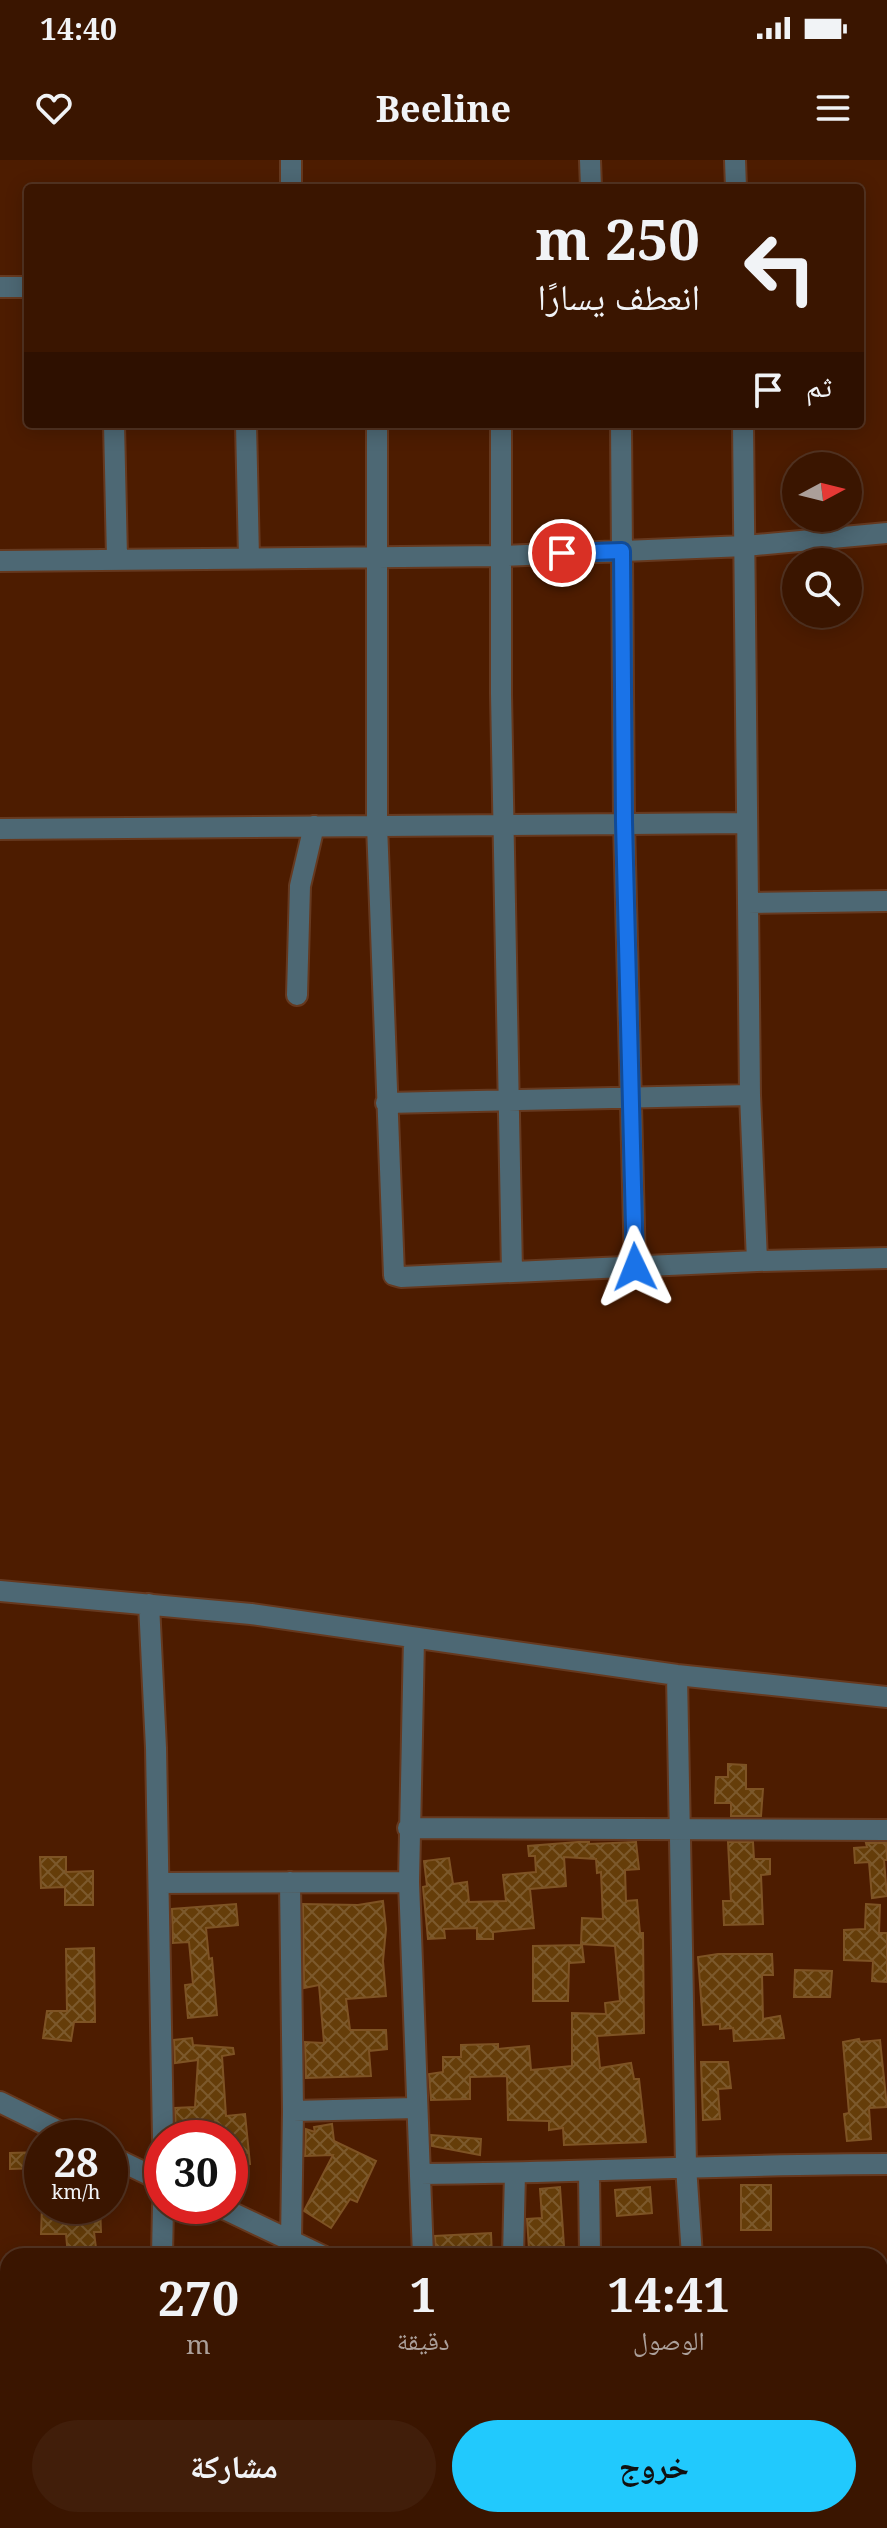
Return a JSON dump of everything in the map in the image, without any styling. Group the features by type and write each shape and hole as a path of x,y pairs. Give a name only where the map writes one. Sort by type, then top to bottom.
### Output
{"street":[{"path":"291,160 291,184"},
{"path":"590,160 591,184"},
{"path":"735,160 736,184"},
{"path":"0,287 24,287"},
{"path":"114,428 117,558"},
{"path":"246,428 249,558"},
{"path":"377,428 377,825 394,1275 887,1258"},
{"path":"501,428 503,824 512,1272"},
{"path":"621,428 624,822 635,1267"},
{"path":"743,428 750,1095 757,1261"},
{"path":"0,561 501,556 745,546 887,533"},
{"path":"0,829 746,823"},
{"path":"297,995 300,886 314,826"},
{"path":"748,903 887,901"},
{"path":"386,1103 750,1095"},
{"path":"0,1591 251,1614 677,1675 887,1697"},
{"path":"149,1604 159,1883 163,2120"},
{"path":"414,1638 408,1828 423,2248"},
{"path":"677,1675 686,2166 691,2248"},
{"path":"408,1828 887,1830"},
{"path":"290,1882 291,2240"},
{"path":"159,1883 409,1882"},
{"path":"0,2102 36,2120"},
{"path":"293,2111 416,2108"},
{"path":"420,2174 887,2164"},
{"path":"589,2171 590,2248"},
{"path":"513,2248 515,2173"},
{"path":"248,2220 307,2248"},
{"path":"162,2248 163,2224"}],"building":[{"path":"728,1764 746,1765 746,1789 763,1789 761,1816 731,1816 731,1803 715,1803 716,1777 728,1777"},
{"path":"636,1842 639,1869 625,1870 626,1901 637,1900 640,1933 643,1933 644,2033 597,2036 600,2068 631,2063 634,2079 639,2079 646,2142 564,2145 563,2128 549,2130 549,2121 508,2120 507,2076 470,2077 470,2099 431,2100 429,2074 443,2072 443,2057 461,2057 461,2045 498,2044 498,2049 529,2046 531,2070 572,2066 572,2013 606,2014 605,2003 620,2001 615,1946 581,1944 582,1918 603,1919 601,1872 597,1873 596,1859 564,1857 566,1886 530,1889 534,1928 493,1932 493,1939 477,1939 477,1928 444,1929 445,1938 428,1939 424,1861 449,1858 453,1884 467,1882 469,1902 506,1901 503,1875 536,1872 535,1856 529,1856 528,1846"},
{"path":"728,1842 753,1842 754,1859 770,1859 770,1874 761,1875 763,1924 724,1925 723,1901 731,1901"},
{"path":"866,1843 886,1843 887,1896 872,1898 869,1862 855,1863 854,1848 867,1847"},
{"path":"40,1857 66,1857 66,1872 93,1871 93,1905 65,1905 65,1887 41,1888"},
{"path":"383,1901 386,1996 346,1999 350,2030 386,2030 387,2049 369,2051 371,2076 306,2078 305,2042 324,2043 319,1985 304,1988 303,1904 358,1905"},
{"path":"236,1904 238,1925 206,1928 217,2015 188,2018 185,1985 193,1984 189,1942 173,1943 172,1909"},
{"path":"866,1904 880,1905 879,1933 887,1933 887,1982 872,1981 873,1961 844,1960 844,1930 865,1929"},
{"path":"582,1945 584,1962 569,1963 568,2001 533,2001 533,1946"},
{"path":"94,1948 95,2022 74,2022 71,2041 43,2038 47,2011 67,2011 66,1949"},
{"path":"772,1954 773,1975 762,1975 763,2019 780,2016 784,2038 734,2041 733,2028 720,2029 720,2024 703,2025 698,1957"},
{"path":"795,1970 832,1971 830,1997 794,1997"},
{"path":"192,2038 193,2045 233,2048 234,2054 222,2056 226,2116 245,2114 246,2120 175,2120 175,2108 195,2107 198,2060 175,2063 174,2040"},
{"path":"859,2039 860,2042 880,2040 887,2107 869,2108 871,2139 847,2141 844,2114 849,2113 843,2042"},
{"path":"701,2062 728,2062 731,2088 718,2089 720,2119 703,2120"},
{"path":"332,2124 334,2141 376,2161 357,2202 350,2199 331,2228 304,2211 333,2155 305,2156 306,2129 315,2132 314,2127"},
{"path":"431,2135 481,2139 480,2155 432,2146"},
{"path":"10,2153 24,2153 24,2169 10,2169"},
{"path":"741,2185 771,2185 771,2230 741,2230"},
{"path":"560,2187 564,2246 529,2248 527,2219 542,2218 540,2189"},
{"path":"650,2187 652,2213 617,2216 615,2190"},
{"path":"41,2224 101,2224 101,2232 94,2232 96,2248 67,2248 66,2234 41,2234"},
{"path":"491,2233 492,2248 436,2248 435,2236"}],"route":[{"path":"562,553 622,551 624,822 635,1267"}]}
